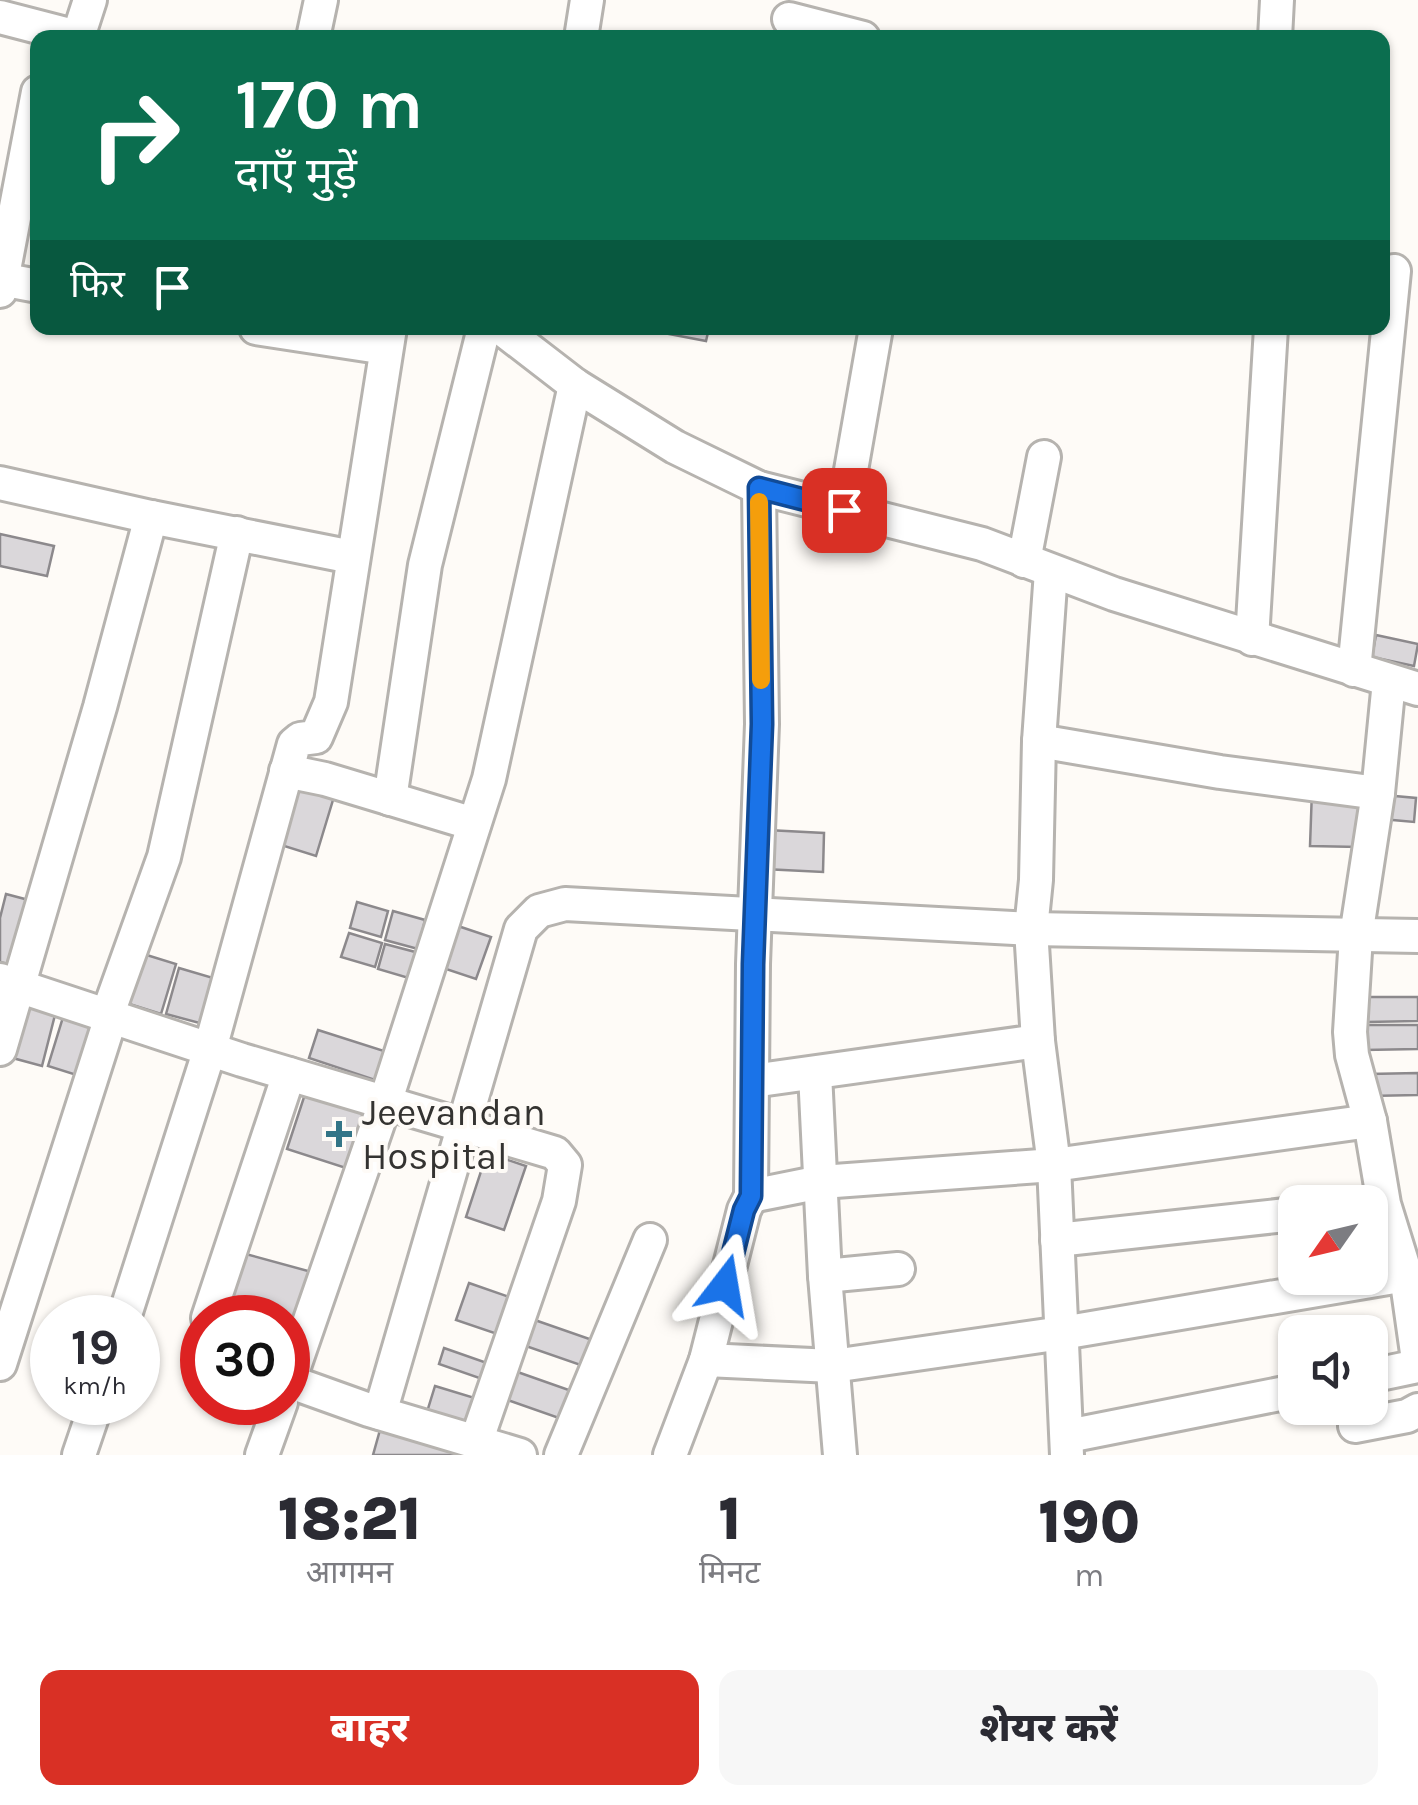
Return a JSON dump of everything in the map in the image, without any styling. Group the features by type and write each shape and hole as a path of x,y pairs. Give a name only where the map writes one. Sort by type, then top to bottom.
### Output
{"street":[{"path":"68,30 90,0"},
{"path":"315,30 321,0"},
{"path":"582,30 588,0"},
{"path":"1276,30 1277,0"},
{"path":"0,17 46,30"},
{"path":"789,19 832,30"},
{"path":"30,133 1,283 30,285"},
{"path":"1354,670 1398,271"},
{"path":"131,1295 210,1049 294,744 316,736 328,712 388,338 348,335"},
{"path":"390,799 425,565 482,335"},
{"path":"844,510 875,335"},
{"path":"1252,639 1271,335"},
{"path":"540,342 574,385 675,447 759,488 982,544 1252,639 1410,684 1378,793 1356,936 1350,1032 1352,1056 1370,1121 1375,1185"},
{"path":"310,1319 385,1103 501,730 574,385"},
{"path":"1044,457 1038,566 1039,741 1032,929 1038,1041 1054,1165 1068,1446 1278,1395"},
{"path":"0,483 352,557"},
{"path":"670,1455 706,1360 744,1210 751,1196 762,724 759,488"},
{"path":"0,1049 9,983 100,707 151,517"},
{"path":"0,1364 109,1016 164,857 236,533"},
{"path":"1039,741 1220,772 1378,793"},
{"path":"286,771 474,824"},
{"path":"380,1413 521,929 539,911 564,904 1032,929 1418,936"},
{"path":"9,983 289,1074 555,1153 565,1165 559,1200 476,1442"},
{"path":"752,1082 1038,1041"},
{"path":"816,1073 825,1276 840,1455"},
{"path":"216,1295 289,1074"},
{"path":"751,1196 820,1182 1054,1165 1370,1121"},
{"path":"1057,1240 1278,1216"},
{"path":"1388,1232 1406,1276 1418,1363 1388,1371"},
{"path":"562,1455 650,1240"},
{"path":"825,1276 898,1269"},
{"path":"706,1360 833,1366 1406,1276"},
{"path":"310,1389 520,1455"},
{"path":"1355,1426 1407,1416 1418,1410"},
{"path":"79,1455 89,1425"},
{"path":"262,1455 272,1425"}],"building":[{"path":"674,335 707,335 706,341"},
{"path":"0,534 54,546 47,576 0,566"},
{"path":"1376,635 1418,644 1414,666 1372,657"},
{"path":"301,780 336,790 316,856 281,845"},
{"path":"1312,790 1360,792 1359,847 1310,846"},
{"path":"1384,795 1416,798 1414,822 1382,819"},
{"path":"767,830 824,833 823,872 764,869"},
{"path":"6,894 36,902 19,967 0,962 0,918"},
{"path":"357,902 388,911 381,937 350,928"},
{"path":"393,911 425,920 418,949 385,940"},
{"path":"455,925 491,937 476,979 440,967"},
{"path":"349,933 382,943 375,967 341,957"},
{"path":"385,944 419,953 412,979 378,969"},
{"path":"137,952 176,964 161,1014 123,1002"},
{"path":"179,968 220,980 207,1025 166,1014"},
{"path":"1367,997 1418,997 1418,1021 1367,1022"},
{"path":"24,1001 56,1011 42,1066 9,1057"},
{"path":"64,1014 102,1026 86,1078 48,1066"},
{"path":"1364,1025 1418,1025 1418,1049 1364,1050"},
{"path":"318,1030 384,1051 375,1080 309,1058"},
{"path":"1418,1073 1418,1095 1369,1096 1369,1074"},
{"path":"306,1091 371,1112 352,1170 287,1149"},
{"path":"487,1153 526,1166 504,1230 466,1217"},
{"path":"242,1253 319,1274 310,1308 310,1295 231,1295"},
{"path":"469,1283 515,1299 503,1336 456,1320"},
{"path":"529,1318 601,1343 592,1369 520,1344"},
{"path":"444,1348 487,1363 482,1379 439,1364"},
{"path":"509,1369 583,1395 573,1423 499,1397"},
{"path":"435,1386 478,1399 469,1426 427,1412"},
{"path":"380,1430 458,1450 456,1455 373,1455"}],"slow traffic":[{"path":"759,502 761,680"}],"place":[{"name":"Jeevandan Hospital","path":"339,1134"}],"route":[{"path":"725,1285 751,1196 753,964 762,724 759,488 844,510"}]}
